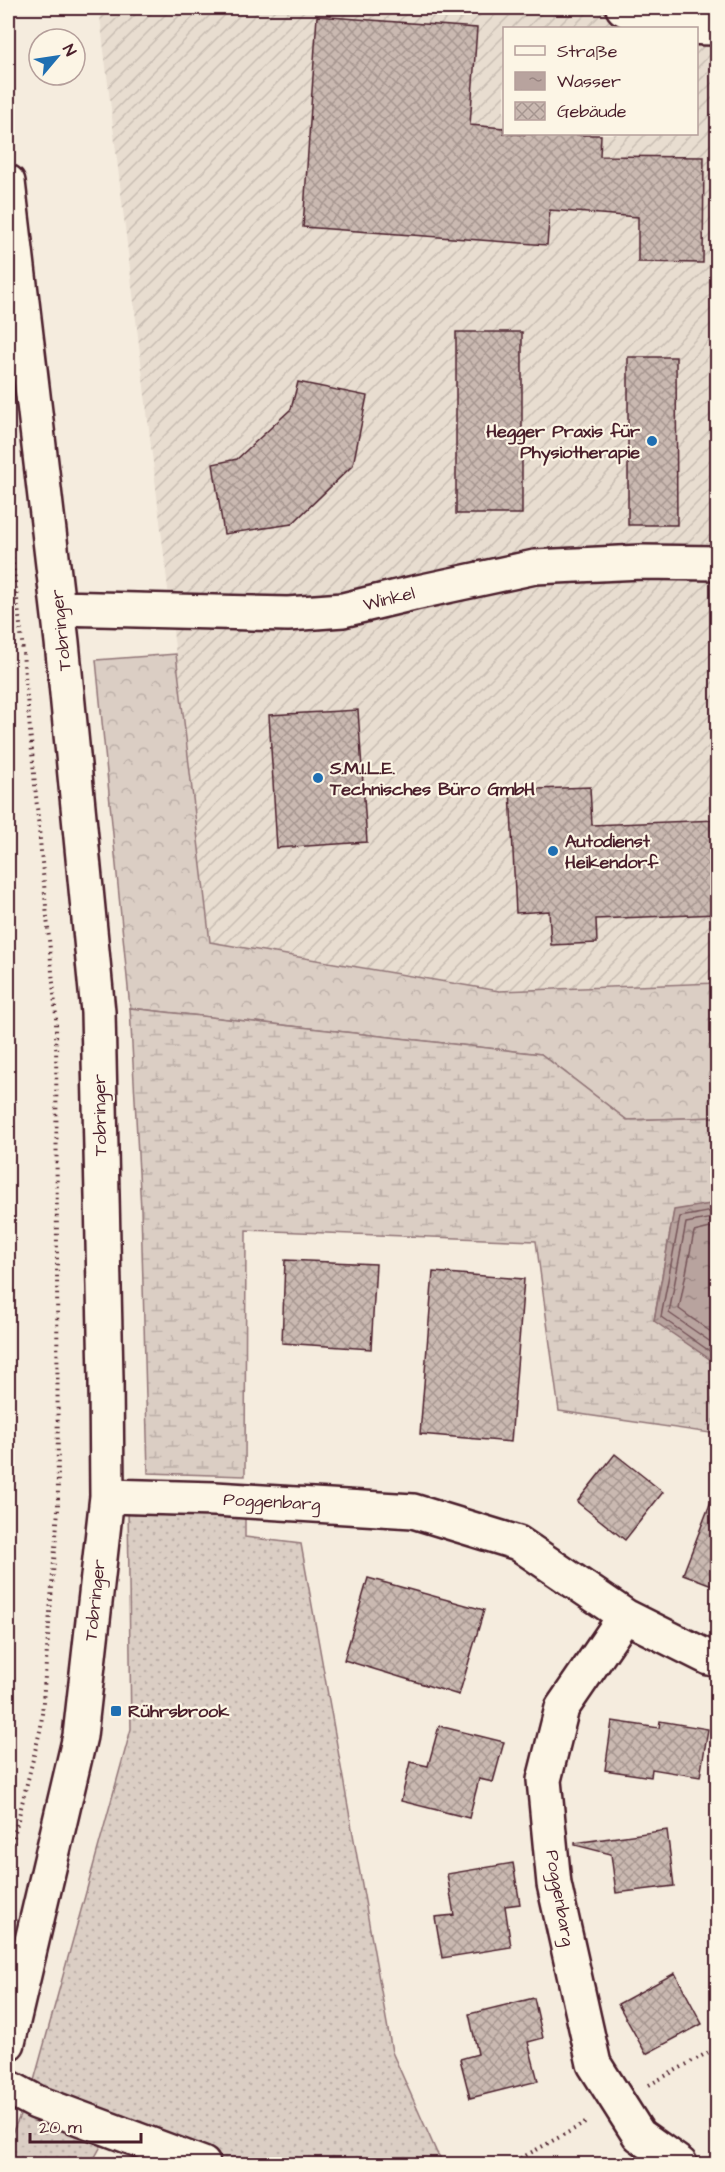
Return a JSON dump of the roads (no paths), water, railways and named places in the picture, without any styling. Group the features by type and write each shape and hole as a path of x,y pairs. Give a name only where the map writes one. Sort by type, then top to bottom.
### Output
{"street":[{"path":"623,8 636,16 678,27"},
{"path":"698,28 717,28"},
{"name":"Tobringer","path":"8,182 59,608 98,1012 107,1497 80,1736 8,2043"},
{"name":"Winkel","path":"59,608 288,614 343,610 414,592 535,567 641,562 717,563"},
{"name":"Poggenbarg","path":"107,1497 215,1499 413,1511 518,1543 625,1616 717,1660"},
{"name":"Poggenbarg","path":"625,1616 562,1708 544,1780 554,1884 594,2064 639,2135 680,2164"},
{"path":"8,2087 36,2102 203,2164"}],"water":[{"path":"718,1203 717,1364 654,1321 674,1210"}],"place":[{"name":"Hegger Praxis für Physiotherapie","path":"652,441"},
{"name":"S.M.I.L.E. Technisches Büro GmbH","path":"318,778"},
{"name":"Autodienst Heikendorf","path":"553,851"},
{"name":"Rührsbrook","path":"116,1711"}]}
